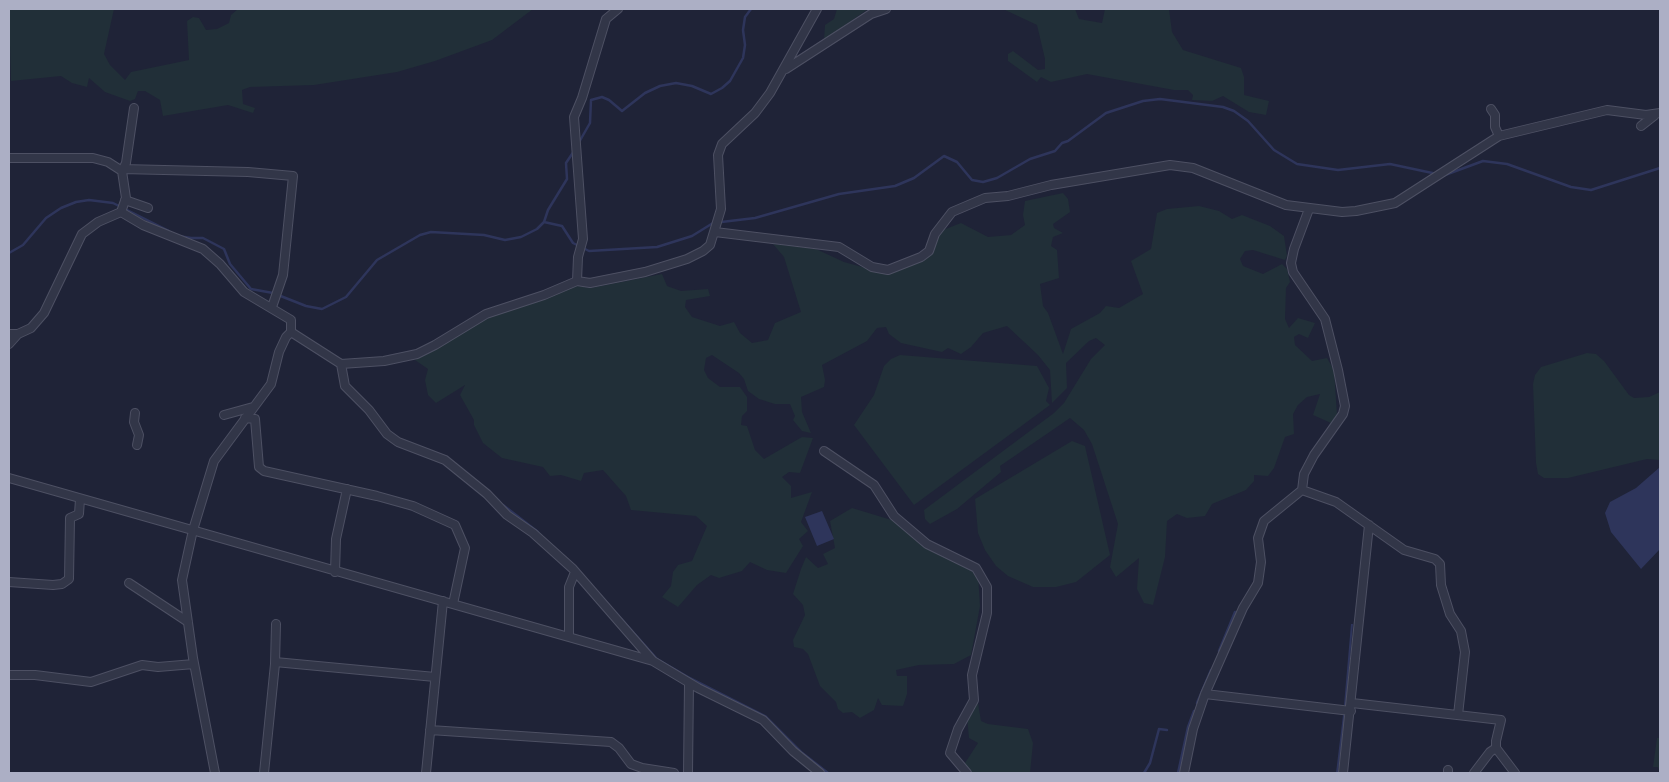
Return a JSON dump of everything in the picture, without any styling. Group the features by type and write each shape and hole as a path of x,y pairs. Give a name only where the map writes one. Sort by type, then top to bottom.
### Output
{"street":[{"path":"577,281 578,257 583,240 574,117 582,98 606,19 618,9"},
{"path":"291,332 341,364 384,361 417,354 486,314 544,295 577,281 590,283 645,272 687,260 710,245 715,232 721,209 718,155 722,144 754,113 784,70 817,9"},
{"path":"784,70 871,14 886,9"},
{"path":"122,212 125,200 122,170 126,163 134,108"},
{"path":"715,232 839,247 872,267 888,270 921,258 929,250 944,220 952,212 964,205 985,198 1008,196 1050,185 1170,166 1193,168 1286,205 1349,211 1394,203 1499,136 1607,110 1657,114"},
{"path":"1499,136 1495,127 1493,112 1501,123"},
{"path":"1641,126 1657,114"},
{"path":"9,158 93,158 108,162 122,170 248,172 293,176 283,274 272,307"},
{"path":"125,200 148,208"},
{"path":"1184,773 1193,729 1205,694 1243,608 1258,583 1261,572 1258,538 1264,521 1302,490 1304,474 1314,455 1343,414 1345,406 1325,319 1293,272 1291,263 1294,249 1310,208"},
{"path":"122,212 142,225 203,249 220,264 244,292 257,301 272,307 290,320 291,332 286,337 279,352 271,384 214,461 193,530 182,580 194,664 215,773"},
{"path":"9,334 18,334 32,328 44,313 82,234 98,222 122,212"},
{"path":"9,344 18,334"},
{"path":"341,364 345,386 369,410 387,434 398,442 445,460 487,494 508,515 533,532 575,572 653,661"},
{"path":"224,415 253,407"},
{"path":"136,413 134,422 139,435 137,445"},
{"path":"245,418 255,419 259,467 264,471 414,506 454,525 465,548 453,604"},
{"path":"824,451 874,485 894,516 927,544 976,568 987,586 987,612 972,674 974,700 958,729 950,753 967,773"},
{"path":"9,478 334,572 653,661 689,683 763,720 793,751 820,773"},
{"path":"334,572 336,538 347,489"},
{"path":"1302,490 1336,502 1404,550 1435,560 1440,564 1441,585 1450,614 1461,631 1466,652 1458,715"},
{"path":"9,582 53,585 62,584 69,579 71,559 70,518 78,514 80,499"},
{"path":"1343,773 1351,707 1357,625 1369,525"},
{"path":"569,637 569,587 575,572"},
{"path":"129,583 188,622"},
{"path":"426,773 443,601"},
{"path":"264,773 275,662 276,624"},
{"path":"275,662 435,677"},
{"path":"9,675 35,675 91,682 142,665 158,667 194,664"},
{"path":"688,773 689,683"},
{"path":"1205,694 1501,720 1496,748 1515,773"},
{"path":"430,730 611,742 616,744 631,764 642,768 674,773"},
{"path":"1474,773 1496,748"}],"shaded area":[{"path":"9,9 114,9 104,54 110,65 125,80 131,72 189,60 187,21 193,17 199,18 206,30 217,29 229,23 231,15 238,9 533,9 492,40 435,61 397,72 314,85 250,87 242,90 243,104 255,108 253,113 228,105 163,116 160,100 145,91 138,91 135,99 130,101 105,92 89,78 87,87 72,83 61,76 11,81"},
{"path":"837,9 868,9 824,40 825,25 834,19"},
{"path":"1003,9 1075,9 1079,19 1102,23 1105,9 1169,9 1172,32 1183,50 1241,68 1244,77 1244,95 1269,101 1266,115 1249,112 1223,96 1212,101 1192,100 1193,95 1188,90 1174,90 1087,74 1051,82 1041,77 1037,82 1008,61 1008,54 1013,51 1038,70 1045,69 1045,59 1037,25"},
{"path":"1063,193 1068,199 1070,212 1053,224 1054,228 1063,233 1053,237 1051,246 1057,250 1059,278 1040,284 1043,306 1048,313 1063,354 1071,329 1100,313 1106,306 1119,308 1143,294 1131,261 1151,249 1157,213 1167,209 1199,206 1219,211 1232,219 1242,215 1270,226 1284,236 1287,256 1285,260 1253,250 1245,251 1240,259 1243,266 1263,274 1282,264 1287,269 1290,282 1286,288 1285,319 1289,328 1298,318 1315,323 1308,338 1299,334 1294,337 1295,345 1312,361 1327,358 1334,370 1337,415 1331,423 1313,415 1320,394 1307,397 1298,405 1293,414 1294,434 1285,437 1274,468 1268,476 1254,475 1254,481 1246,490 1212,504 1205,516 1187,518 1177,514 1167,521 1165,557 1153,605 1144,603 1137,589 1139,558 1116,577 1110,567 1118,524 1092,444 1084,430 1070,418 1000,466 1001,472 957,509 930,524 925,519 924,510 1054,413 1064,403 1091,359 1105,345 1096,338 1089,341 1066,363 1067,388 1052,403 1050,370 1038,355 1007,326 983,333 971,347 961,354 948,348 942,352 901,343 889,334 886,327 877,328 867,341 822,365 825,380 824,387 801,397 802,412 811,433 802,431 793,420 795,416 790,404 775,404 759,399 748,391 744,379 739,373 712,355 706,358 704,370 708,378 720,387 740,387 747,397 747,411 742,416 741,425 747,426 755,450 764,459 802,437 813,438 800,473 789,472 782,477 791,486 791,498 812,492 801,522 808,531 799,539 803,546 786,573 767,570 750,562 742,571 719,578 711,575 697,585 678,607 662,597 671,586 673,572 678,565 692,561 707,526 696,516 631,510 626,496 603,470 584,473 581,481 561,475 550,476 543,467 502,458 483,443 474,425 474,420 460,395 465,385 436,403 428,395 425,380 428,369 415,360 491,315 576,286 591,288 662,274 667,286 681,291 708,289 710,296 686,300 685,307 692,317 720,326 734,322 740,333 752,343 768,340 775,323 801,312 784,257 773,244 816,249 844,262 873,270 901,267 924,250 943,230 961,223 988,237 1011,235 1025,225 1023,215 1025,201"},
{"path":"1587,353 1596,354 1604,361 1629,395 1634,398 1649,397 1660,392 1660,460 1647,459 1568,478 1544,478 1538,474 1536,463 1533,384 1535,375 1541,367"},
{"path":"900,355 1037,366 1049,388 1046,401 1050,405 914,505 854,425 874,395 884,366 891,359"},
{"path":"1072,441 1085,446 1110,555 1076,582 1056,587 1033,587 1008,576 996,566 985,550 978,533 975,499"},
{"path":"852,508 895,521 957,555 978,574 980,606 971,655 954,664 919,665 896,670 897,676 907,676 907,694 903,706 882,705 878,698 874,710 860,718 852,712 843,713 838,709 836,702 820,686 808,654 803,649 794,647 793,640 805,615 803,605 793,594 806,557 818,568 828,564 823,554 835,548 830,521"},
{"path":"978,703 981,721 988,724 1028,729 1033,743 1030,773 964,773 965,763 978,743 969,738 967,717 969,710"},
{"path":"1657,738 1660,738 1660,773 1658,767 1653,767"}],"water":[{"path":"1660,467 1660,549 1641,569 1611,532 1605,513 1610,502 1636,488"},
{"path":"822,511 834,539 817,546 805,517"},
{"path":"1351,624 1353,624 1346,705 1344,705"},
{"path":"1343,715 1345,715 1338,773 1336,773"}],"waterway":[{"path":"578,144 590,123 591,100 602,97 609,100 622,111 645,93 660,86 676,83 692,86 711,94 722,88 730,81 743,58 745,17 751,9"},
{"path":"544,222 562,226 573,243 589,251 657,247 692,236 713,223 755,218 839,194 895,186 914,178 944,156 957,162 972,180 983,182 997,178 1030,159 1055,151 1062,143 1068,141 1106,113 1143,101 1160,99 1223,107 1234,111 1248,121 1274,150 1297,164 1338,170 1390,164 1437,174"},
{"path":"178,236 203,238 224,249 230,264 251,289 273,293 306,306 322,309 346,297 377,260 420,235 431,232 484,235 505,240 521,237 537,229 544,222 548,210 567,179 566,163 574,151"},
{"path":"1445,175 1483,161 1507,164 1571,187 1591,190 1660,168"},
{"path":"9,253 23,245 46,218 61,208 76,202 89,200 113,203 169,231"},
{"path":"475,480 499,501"},
{"path":"503,505 538,532"},
{"path":"1219,651 1235,612"},
{"path":"616,613 657,659 765,716 801,752 828,773"},
{"path":"1197,703 1211,670"},
{"path":"1178,773 1188,727 1194,711"},
{"path":"1144,773 1150,763 1159,729 1167,730"}]}
